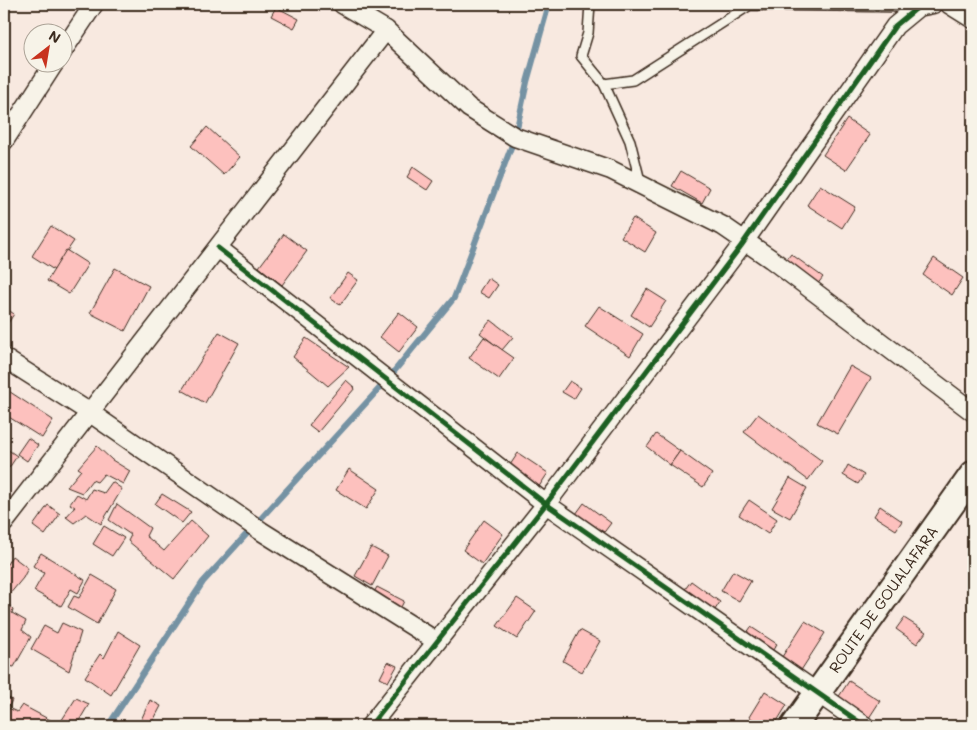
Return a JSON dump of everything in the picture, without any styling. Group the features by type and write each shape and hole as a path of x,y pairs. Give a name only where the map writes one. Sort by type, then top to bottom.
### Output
{"street":[{"path":"72,37 94,4"},
{"path":"342,4 386,30 469,108 515,137 611,170 723,226 973,412"},
{"path":"950,4 973,19"},
{"path":"370,726 546,504 744,241 895,26 922,5"},
{"path":"4,523 386,30"},
{"path":"4,141 49,72"},
{"path":"218,248 546,504 865,726"},
{"path":"4,358 89,412 251,523 436,641"},
{"name":"ROUTE DE GOUALAFARA","path":"794,726 973,474"}],"lane":[{"path":"590,4 588,33 581,56 604,84 630,141 641,185"},
{"path":"604,84 633,80 750,5 922,5"}],"building":[{"path":"276,7 299,19 294,28 271,16"},
{"path":"847,119 870,135 846,170 823,155"},
{"path":"207,127 240,157 224,175 191,146"},
{"path":"413,167 433,181 427,190 407,177"},
{"path":"681,171 710,188 702,203 672,186"},
{"path":"820,185 855,207 842,228 807,205"},
{"path":"633,218 656,233 645,252 621,237"},
{"path":"51,226 74,241 54,270 32,256"},
{"path":"284,234 307,251 282,285 259,267"},
{"path":"66,250 88,264 69,294 47,281"},
{"path":"791,254 823,277 813,290 781,267"},
{"path":"934,258 963,278 952,295 923,275"},
{"path":"115,268 149,286 125,331 90,313"},
{"path":"348,273 358,280 340,305 330,298"},
{"path":"488,278 498,285 489,298 479,292"},
{"path":"647,289 666,301 649,327 631,315"},
{"path":"599,306 643,334 630,356 585,326"},
{"path":"4,307 14,314 4,329"},
{"path":"399,312 418,327 399,352 380,337"},
{"path":"491,320 513,337 502,350 480,333"},
{"path":"219,332 239,343 205,403 182,390"},
{"path":"484,337 514,358 499,379 469,358"},
{"path":"306,338 349,367 328,386 293,357"},
{"path":"850,366 871,378 838,434 817,423"},
{"path":"346,380 355,388 318,432 309,425"},
{"path":"570,381 581,388 574,399 562,392"},
{"path":"4,388 53,420 42,438 4,414"},
{"path":"758,414 822,461 808,480 744,432"},
{"path":"656,434 680,451 670,465 647,447"},
{"path":"28,438 38,445 27,461 17,454"},
{"path":"97,446 112,460 130,471 123,484 104,474 97,482 92,480 82,493 67,487 81,470 78,468"},
{"path":"4,447 17,456 9,468 4,464"},
{"path":"680,451 712,474 703,487 670,465"},
{"path":"518,453 548,473 538,488 508,468"},
{"path":"848,465 864,475 858,484 843,475"},
{"path":"349,469 379,489 366,509 336,490"},
{"path":"790,478 807,488 790,518 772,508"},
{"path":"112,482 122,489 101,524 86,514 74,523 66,517 75,507 70,504 77,494 86,499 92,489 104,493"},
{"path":"162,494 191,512 182,523 155,504"},
{"path":"749,500 777,519 768,534 739,515"},
{"path":"584,503 611,523 602,535 576,514"},
{"path":"117,504 150,528 146,536 164,551 191,521 208,536 174,579 128,541 131,535 109,520"},
{"path":"48,505 60,514 45,535 33,526"},
{"path":"880,506 902,521 896,530 874,516"},
{"path":"484,520 503,534 482,564 463,550"},
{"path":"104,526 124,538 112,556 93,544"},
{"path":"371,547 388,556 372,586 355,576"},
{"path":"41,553 85,580 78,593 71,589 61,606 34,591 44,573 33,566"},
{"path":"12,556 28,568 23,578 9,595 4,590 4,569"},
{"path":"733,571 751,581 739,601 721,591"},
{"path":"92,575 116,589 97,624 68,607 74,596 79,598"},
{"path":"691,581 720,602 713,613 683,592"},
{"path":"377,587 404,601 399,611 372,596"},
{"path":"517,598 536,611 517,639 497,626"},
{"path":"4,601 13,609 12,613 26,621 22,630 31,637 14,667 4,665"},
{"path":"904,618 926,632 917,644 896,629"},
{"path":"805,621 825,633 800,672 780,660"},
{"path":"62,623 81,632 69,671 31,649 44,626 57,633"},
{"path":"751,627 777,644 770,654 744,637"},
{"path":"580,630 600,641 582,672 563,661"},
{"path":"118,631 140,645 111,695 85,677 100,654 104,658"},
{"path":"388,662 397,666 388,682 380,678"},
{"path":"849,681 880,701 867,721 836,701"},
{"path":"765,691 787,705 774,726 764,726 749,717"},
{"path":"4,695 12,700 8,708 17,712 22,705 52,721 50,726 4,726"},
{"path":"76,698 89,704 76,726 58,726"},
{"path":"150,700 161,706 151,725 141,720"}],"waterway":[{"path":"108,726 203,582 387,380 454,298 515,137 527,82 549,4"}],"cycle path":[{"path":"370,726 546,504 741,246 895,26 918,7 933,4"},
{"path":"218,248 546,504 865,726"}]}
